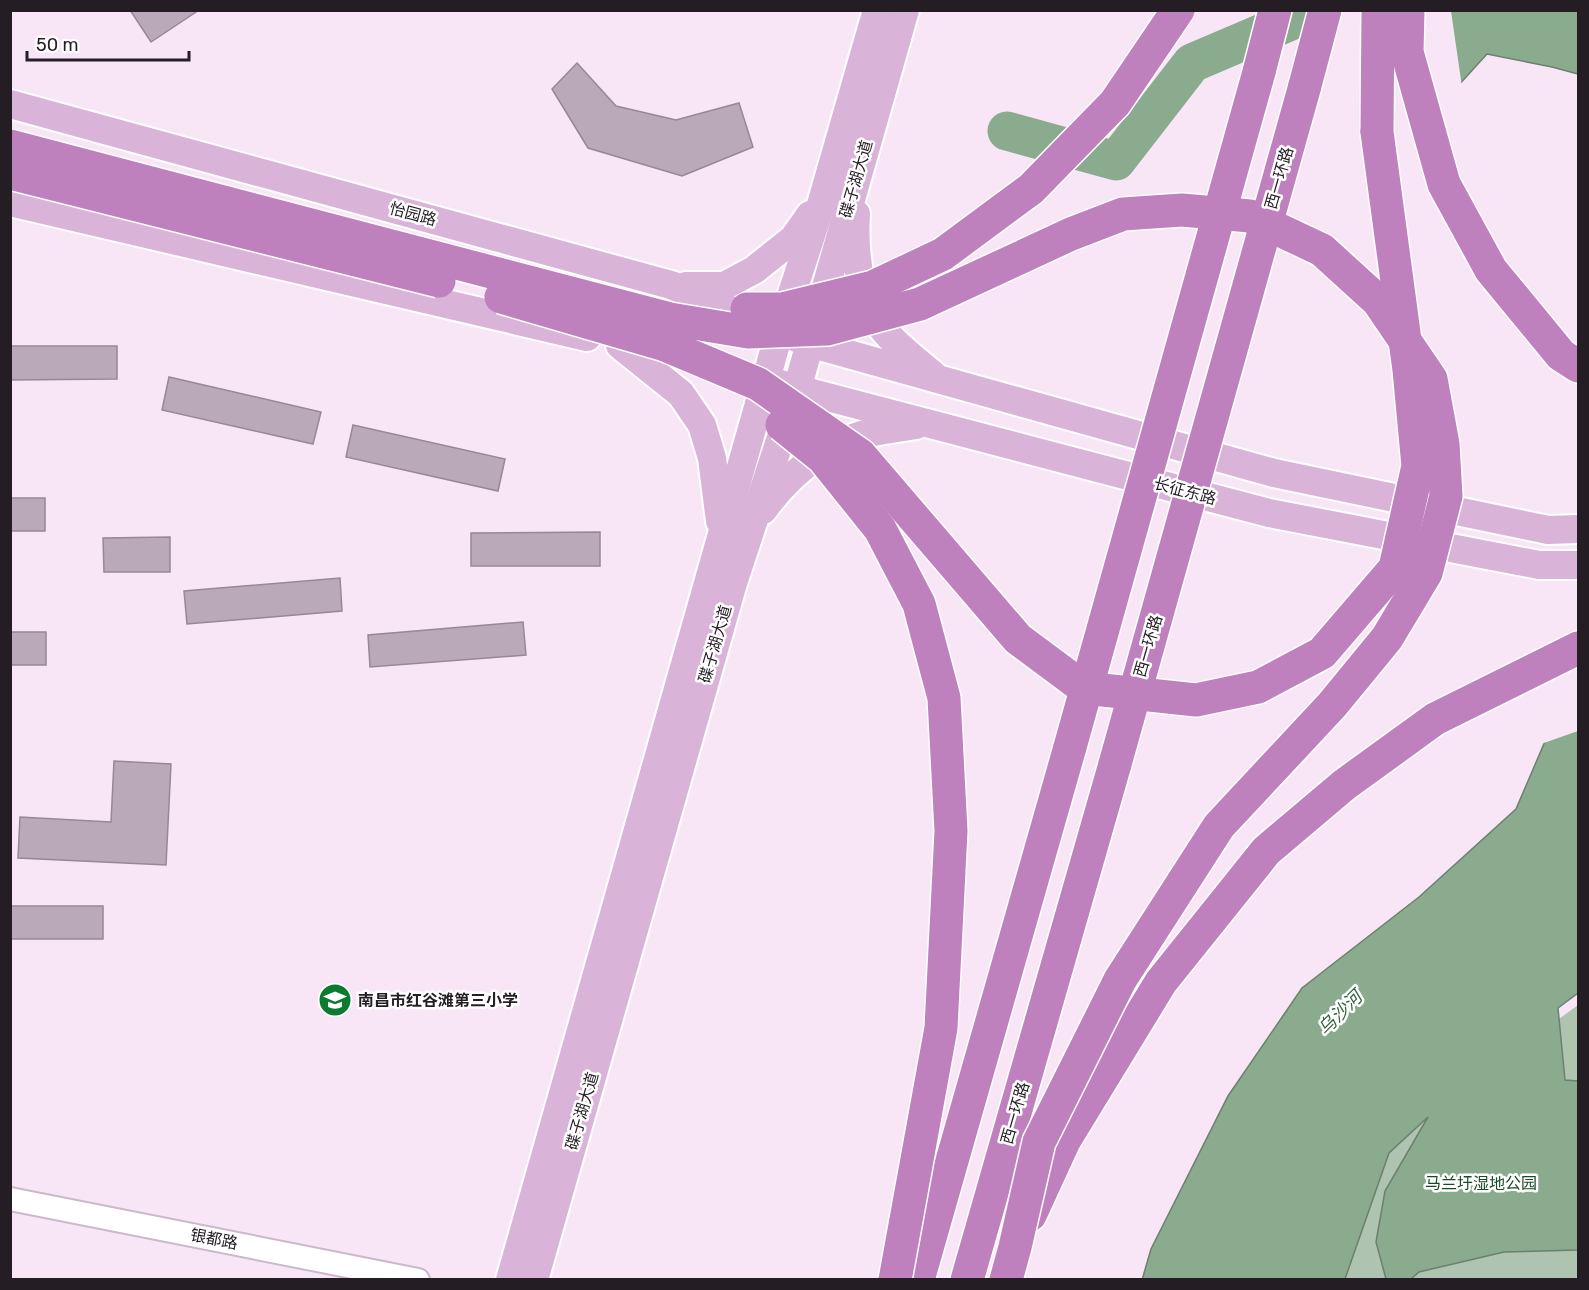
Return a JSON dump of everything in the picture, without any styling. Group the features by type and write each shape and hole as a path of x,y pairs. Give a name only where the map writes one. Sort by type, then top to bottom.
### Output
{"highway":[{"path":"545,285 683,309 782,309 873,287 943,254 1031,189 1115,103 1178,10"},
{"path":"918,1280 1070,747 1275,10"},
{"name":"西一环路","path":"967,1280 1115,764 1325,10"},
{"path":"10,173 515,300 665,345 758,384 860,455 1018,639 1084,688 1196,700 1258,687 1322,653 1395,568 1418,466 1409,370 1377,132 1378,10"},
{"path":"1408,10 1407,52 1444,184 1491,270 1561,355 1578,366"},
{"path":"10,146 670,319 748,332 827,328 920,304 1071,234 1122,214 1182,210 1250,216 1322,250 1378,301 1431,379 1443,444 1446,496 1426,573 1387,638 1332,705 1219,825 1120,980 1039,1142 1006,1280"},
{"path":"515,300 751,399 823,458 880,529 919,604 944,698 951,831 941,1028 896,1280"},
{"path":"1015,1247 1064,1141 1161,982 1266,851 1344,785 1436,719 1578,648"}],"main road":[{"name":"碟子湖大道","path":"510,1280 780,330 823,196 877,10"},
{"name":"碟子湖大道","path":"534,1280 729,595 797,389 905,10"},
{"name":"怡园路","path":"10,104 671,285 809,343"},
{"path":"858,172 856,262 872,311 904,350 939,379"},
{"path":"671,285 694,288 723,286 754,270 794,239 823,196"},
{"path":"10,202 766,379 797,389"},
{"path":"809,343 1274,473 1548,530 1578,529"},
{"path":"620,345 681,394 702,425 712,458 722,535"},
{"name":"长征东路","path":"797,389 1269,513 1539,565 1578,565"},
{"path":"752,526 776,492 808,462 830,447 863,434 927,424"}],"street":[{"name":"银都路","path":"10,1199 418,1280"}],"green space":[{"name":"马兰圩湿地公园","path":"1578,1005 1578,1279 1319,1280 1390,1127 1548,1027"}],"water":[{"path":"1261,11 1578,11 1578,74 1487,54 1407,142"},
{"name":"乌沙河","path":"1578,616 1578,993 1558,1008 1565,1080 1578,1081 1578,1250 1504,1252 1419,1272 1411,1279 1386,1279 1376,1242 1385,1191 1428,1117 1389,1153 1345,1279 1142,1280 1151,1249 1228,1096 1302,988 1419,897 1516,809 1549,732 1567,678"}],"pier":[{"path":"1258,10 1451,11 1462,87 1407,145"},
{"path":"1578,613 1578,731 1541,744 1564,677"}],"building":[{"path":"130,10 199,10 151,42"},
{"path":"577,63 616,106 676,120 739,103 753,147 682,176 588,148 552,89"},
{"path":"10,346 117,346 117,379 10,380"},
{"path":"169,377 321,412 313,444 162,410"},
{"path":"353,425 505,459 498,491 346,457"},
{"path":"10,498 45,498 45,531 10,531"},
{"path":"600,532 600,566 471,566 471,533"},
{"path":"170,537 170,572 104,572 103,538"},
{"path":"340,578 342,611 187,624 184,591"},
{"path":"523,622 526,655 370,667 368,635"},
{"path":"10,632 46,632 46,665 10,665"},
{"path":"114,761 171,764 166,865 18,858 20,817 111,822"},
{"path":"10,906 103,906 103,939 10,939"}],"waterway":[{"path":"1007,131 1116,161 1192,63 1300,17"}],"place":[{"name":"南昌市红谷滩第三小学","path":"335,1000"}]}
